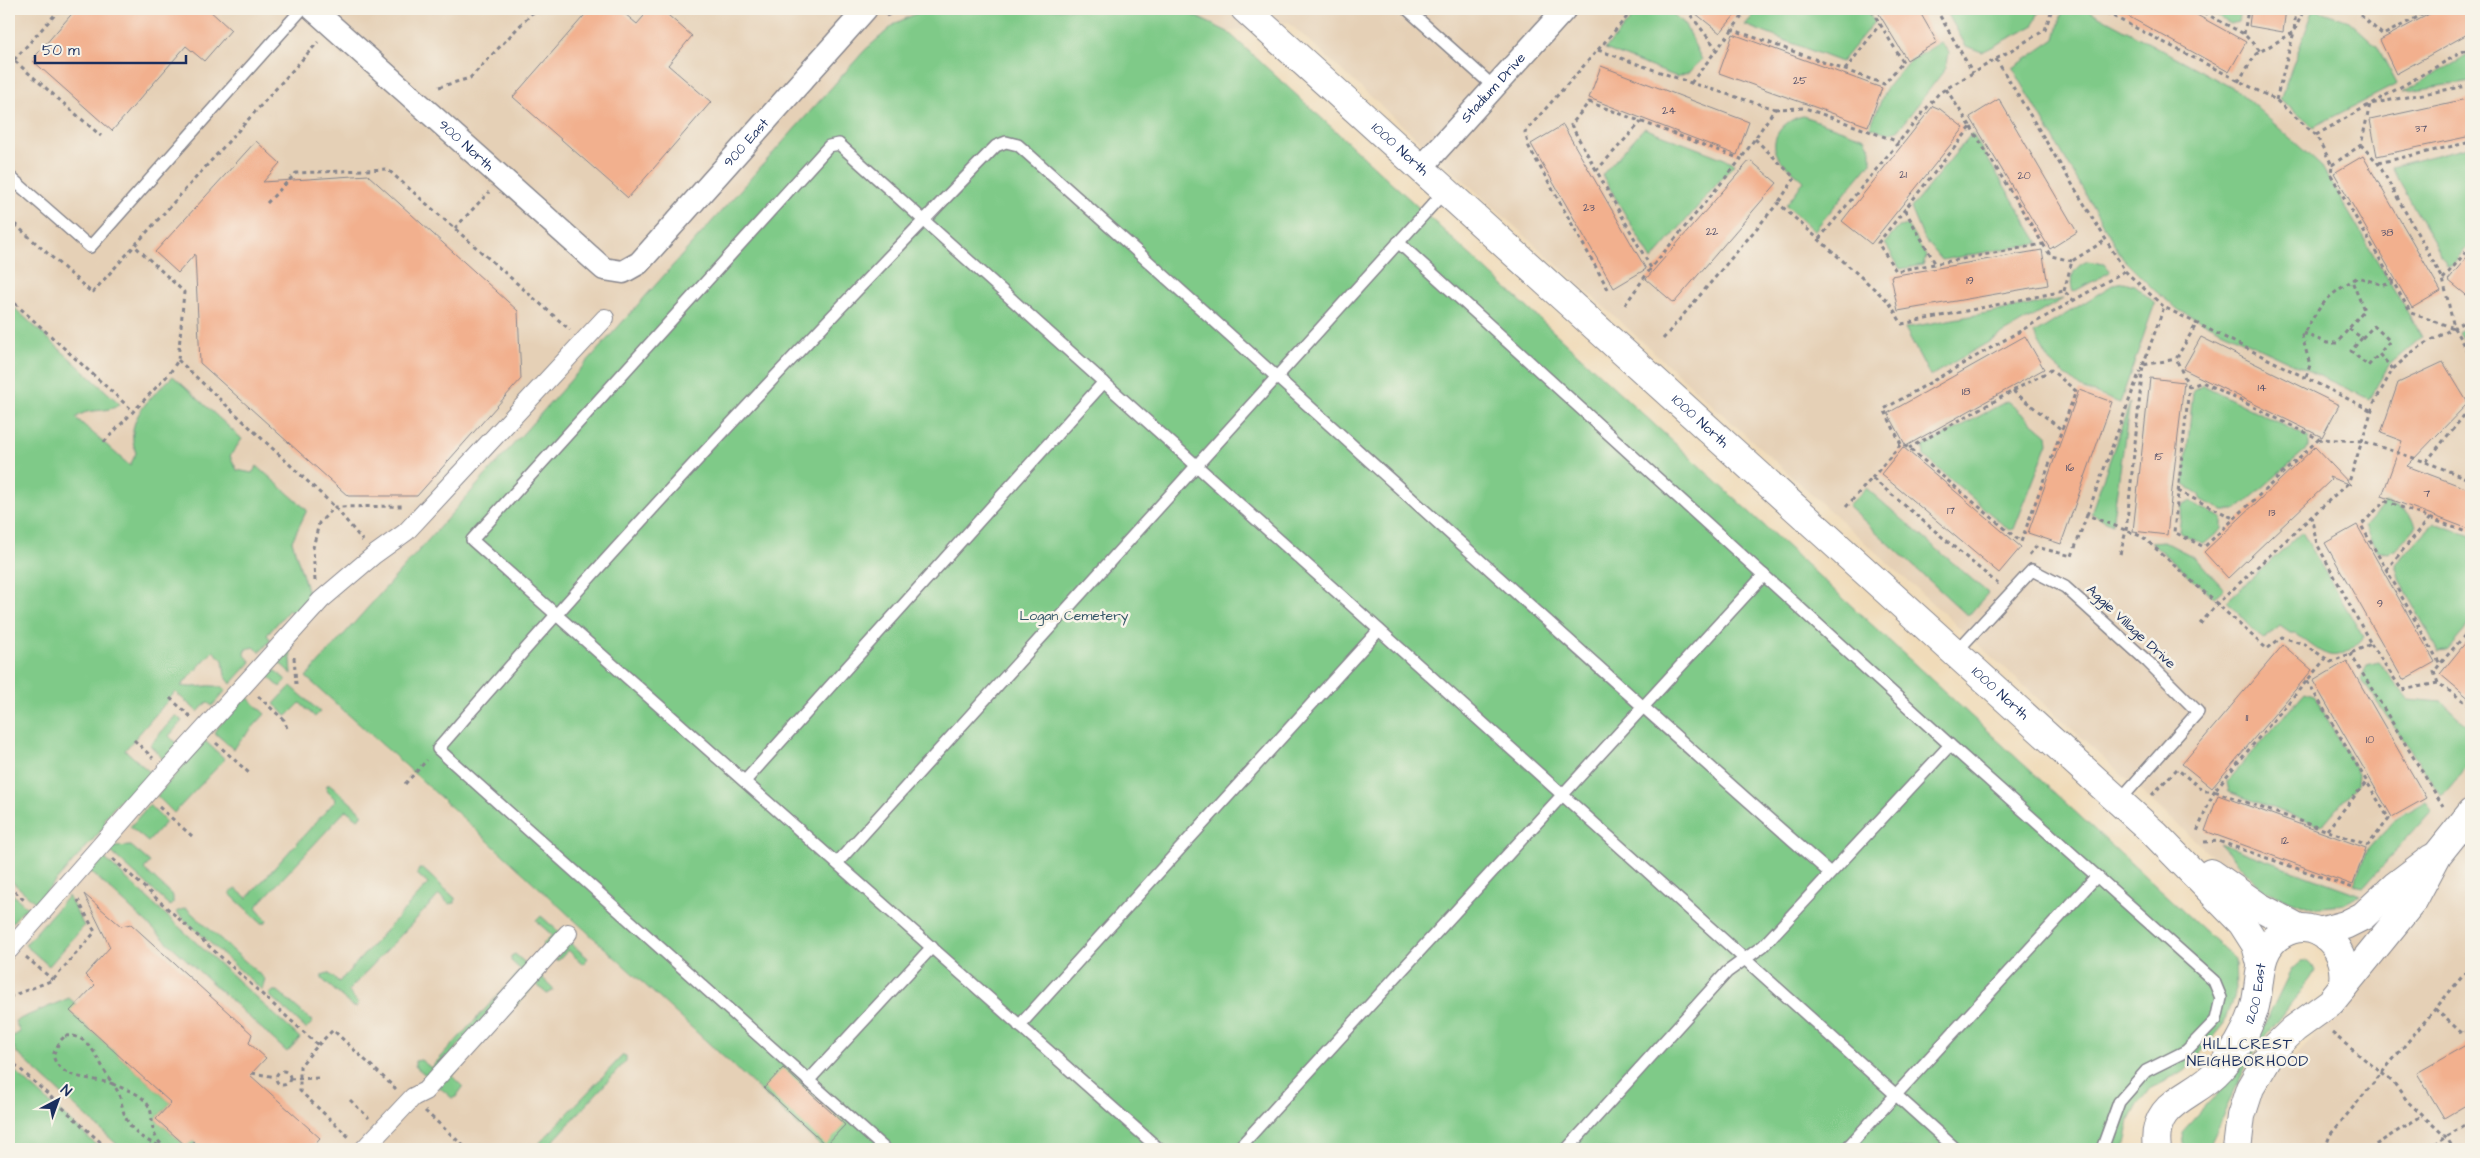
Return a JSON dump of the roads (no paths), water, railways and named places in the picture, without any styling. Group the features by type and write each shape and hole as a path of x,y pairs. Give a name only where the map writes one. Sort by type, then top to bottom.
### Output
{"street":[{"name":"900 North","path":"313,9 604,269 623,272"},
{"name":"1000 North","path":"1245,9 2155,834 2242,922 2256,945 2261,964"},
{"name":"Stadium Drive","path":"1421,168 1565,9"},
{"name":"900 East","path":"623,272 639,263 875,13"},
{"path":"11,948 166,770 321,600 374,554 406,532 605,318"},
{"name":"1200 East","path":"2237,1149 2245,1101 2265,1060 2283,1039 2305,1020 2331,1002 2413,902 2438,854 2471,813"},
{"name":"1000 North","path":"2155,834 2258,906 2309,930"},
{"name":"1200 East","path":"2156,1149 2158,1121 2166,1109 2203,1086 2230,1058 2246,1030 2254,1010 2259,988 2261,964 2274,940 2284,933 2345,925 2363,916 2395,886 2438,854"},
{"path":"2309,930 2332,941 2340,953 2345,971 2342,987"},
{"path":"360,1147 382,1130 410,1101 425,1091 568,933"}],"lane":[{"path":"9,176 90,247 302,9"},
{"path":"1407,9 1494,87"},
{"path":"885,1149 438,749 555,614 924,220 996,146 1006,142 1018,145 1278,376 1642,708 1830,873"},
{"path":"1159,1149 472,540 829,146 839,144 1956,1149"},
{"path":"837,863 1445,190"},
{"path":"1398,242 1950,745 2096,877 2214,980 2221,998 2216,1020 2186,1051 2146,1071 2118,1102 2102,1149"},
{"path":"745,781 1104,382"},
{"name":"Aggie Village Drive","path":"1955,653 2032,570 2065,586 2148,662 2198,712 2119,801"},
{"path":"1238,1149 1764,575"},
{"path":"1019,1026 1379,630"},
{"path":"1567,1149 1727,972 1763,946 1950,745"},
{"path":"1846,1149 2096,877"},
{"path":"808,1081 932,947"}],"district":[{"name":"HILLCREST NEIGHBORHOOD","path":"2248,1052"}],"park label":[{"name":"Logan Cemetery","path":"1074,616"}]}
